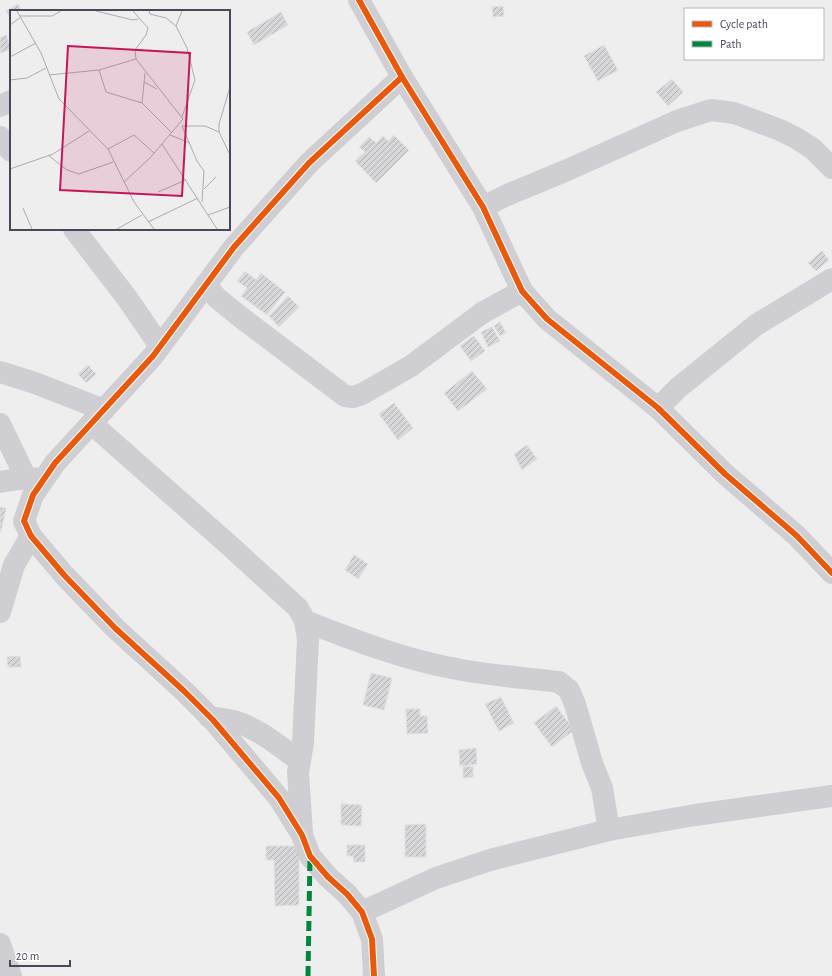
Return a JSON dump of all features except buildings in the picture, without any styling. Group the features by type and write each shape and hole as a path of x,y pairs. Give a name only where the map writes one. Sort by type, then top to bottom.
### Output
{"street":[{"path":"359,0 402,77 483,207 522,291 546,319 658,408 725,474 797,536 832,573"},
{"path":"0,482 35,478 55,463 153,356 234,247 309,163 402,77"},
{"path":"0,106 10,101"},
{"path":"483,207 507,195 677,121 711,110 734,113 780,130 813,149 832,168"},
{"path":"0,137 10,150"},
{"path":"75,230 127,298 160,346"},
{"path":"658,408 678,388 756,325 832,279"},
{"path":"206,285 217,298 243,319 345,396 353,397 362,394 411,366 482,314 522,291"},
{"path":"0,372 35,383 98,417 229,545 298,608 305,621 308,639 303,743 298,772 302,835"},
{"path":"0,424 35,478 33,495 24,521 31,536 64,575 115,628 179,686 209,717 279,798 302,835 310,856 328,877 347,894 362,912 372,939 374,976"},
{"path":"0,612 14,565 31,536"},
{"path":"305,621 363,644 395,654 462,670 559,682 569,690 575,704 592,763 602,788 609,830"},
{"path":"209,717 234,721 254,729 274,741 300,761"},
{"path":"362,912 436,878 490,860 609,830 695,815 832,796"},
{"path":"0,944 11,976"}],"marked path":[{"path":"308,976 310,856"}],"cycle path":[{"path":"359,0 402,77 483,207 522,291 547,319 658,408 725,474 797,536 832,573"},
{"path":"374,976 372,939 362,912 347,894 328,877 310,856 302,835 279,798 213,720 184,691 115,628 64,575 31,536 24,521 33,495 55,463 153,356 234,247 309,163 402,77"}]}
